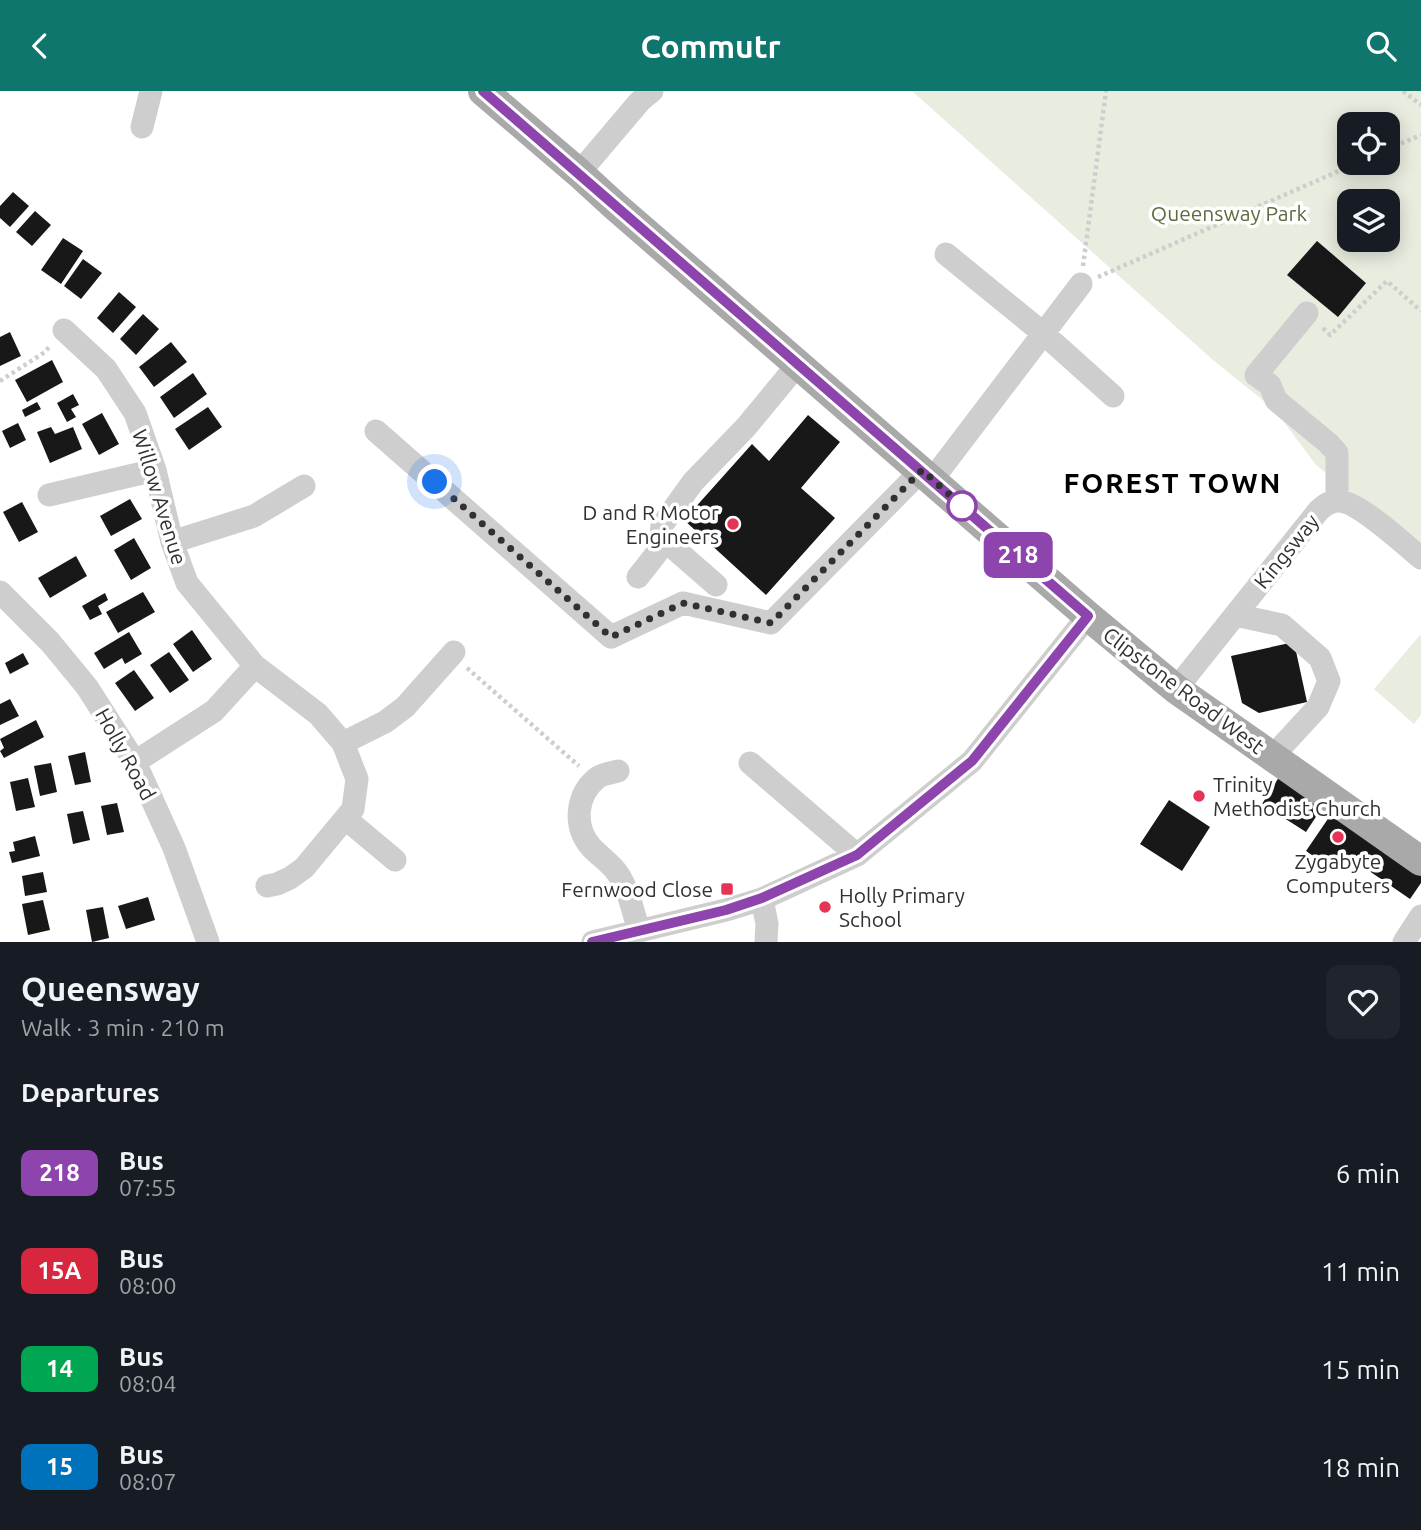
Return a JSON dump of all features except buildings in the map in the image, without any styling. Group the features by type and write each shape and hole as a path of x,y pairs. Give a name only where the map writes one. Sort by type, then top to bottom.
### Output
{"main road":[{"name":"Clipstone Road West","path":"483,91 1088,616 1176,689 1421,861"}],"street":[{"path":"142,127 151,91"},
{"path":"579,173 640,101 652,91"},
{"path":"947,254 1044,334 1113,396"},
{"path":"376,431 611,637 683,603 771,623 927,475 1044,334 1081,284"},
{"path":"1307,313 1256,375 1270,385 1276,400 1337,453 1337,500"},
{"name":"Willow Avenue","path":"64,330 106,369 135,413 155,470 172,543 187,583 255,666 318,714 343,743 358,779 353,809 346,819 304,868 290,878 267,886"},
{"path":"638,577 660,549 662,525 693,482 746,427 798,364"},
{"path":"49,495 155,470"},
{"path":"172,543 254,516 304,486"},
{"name":"Kingsway","path":"1176,689 1327,503 1337,500 1348,502 1421,558"},
{"path":"661,537 716,585"},
{"name":"Holly Road","path":"0,592 50,642 87,687 135,762 174,848 202,940"},
{"path":"1235,615 1282,625 1320,657 1329,681 1318,707 1272,757"},
{"path":"593,942 726,910 762,898 857,855 972,761 1088,616"},
{"path":"343,743 385,722 405,707 452,653"},
{"path":"135,762 214,711 255,666"},
{"path":"750,763 857,855"},
{"path":"618,771 599,776 583,794 579,811 580,827 589,845 617,871 639,931"},
{"path":"346,819 395,860"},
{"path":"762,898 767,924 766,942"},
{"path":"1404,942 1421,916"}],"path":[{"path":"1081,284 1107,91"},
{"path":"1403,91 1421,105"},
{"path":"1400,144 1421,135"},
{"path":"1081,284 1337,172"},
{"path":"1307,313 1330,335 1387,281 1421,311"},
{"path":"0,381 45,352 64,330"},
{"path":"452,653 595,780"}],"green space":[{"name":"Queensway Park","path":"912,91 1421,91 1421,547 1316,465 1275,410 1213,360"},
{"path":"1421,634 1421,715 1414,724 1374,689"}],"bus line":[{"name":"218","path":"483,91 1088,616 972,761 857,855 762,898 726,910 592,942"}],"place":[{"name":"D and R Motor Engineers","path":"733,524"},
{"name":"Trinity Methodist Church","path":"1199,796"},
{"name":"Zygabyte Computers","path":"1338,837"},
{"name":"Fernwood Close","path":"727,889"},
{"name":"Holly Primary School","path":"825,907"}],"district":[{"name":"FOREST TOWN","path":"1173,482"}],"route":[{"path":"435,482 611,637 683,603 771,623 922,470 971,514 962,506"}]}
